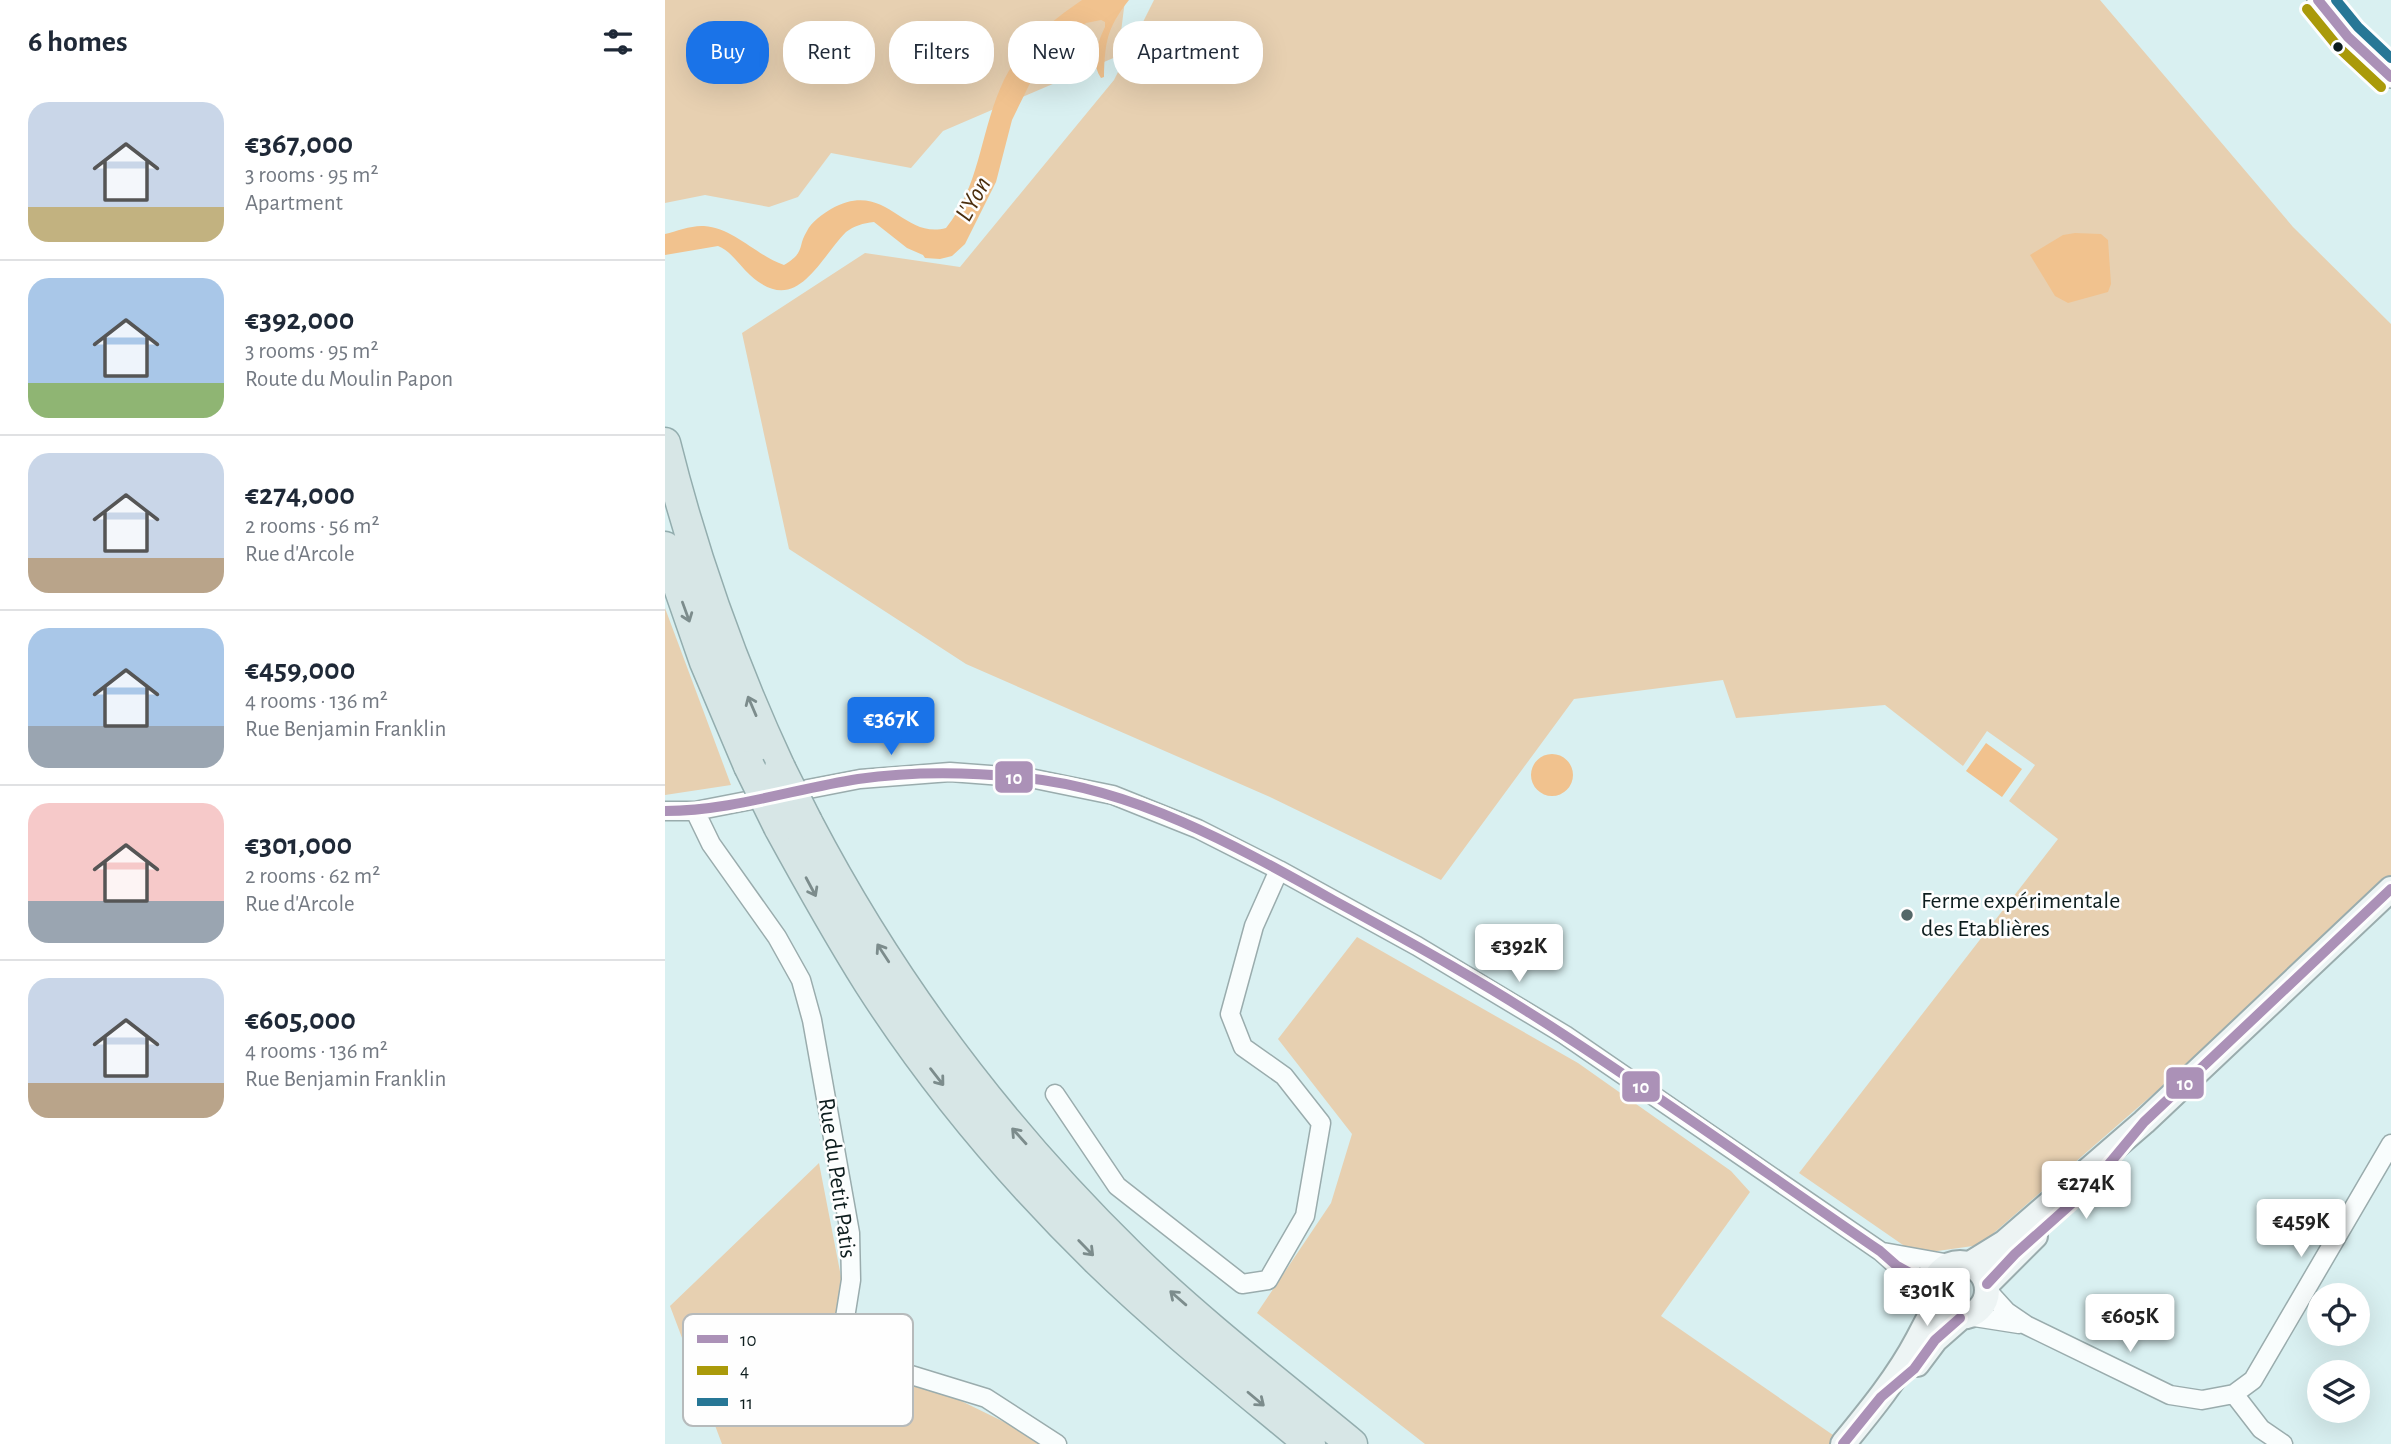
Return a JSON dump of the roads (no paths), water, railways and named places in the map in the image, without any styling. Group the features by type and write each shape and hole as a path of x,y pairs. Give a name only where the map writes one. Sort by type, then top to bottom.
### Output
{"highway":[{"path":"665,443 682,510 713,607 729,651 780,768 793,824 824,911 871,985 921,1057 1002,1158 1097,1260 1170,1327 1310,1444"},
{"path":"665,547 705,662 749,766 832,871 880,950 936,1031 1006,1121 1070,1194 1132,1256 1219,1334 1352,1444"}],"main road":[{"path":"1843,1444 1881,1398 1919,1338 1942,1268 1960,1264 2004,1242 2144,1122 2391,889"},
{"path":"1881,1398 1914,1369 1935,1340 1982,1306 1987,1287 2015,1254 2089,1188 2144,1122"},
{"path":"1960,1264 1984,1276 1987,1287"},
{"path":"1935,1295 1943,1312 1964,1317"}],"street":[{"path":"2299,0 2312,0"},
{"path":"2318,0 2348,37 2391,77"},
{"path":"665,811 695,811 860,779 950,772 1030,778 1114,795 1198,829 1279,870 1417,946 1565,1035 1880,1251 1935,1295"},
{"name":"Rue du Petit Patis","path":"695,811 711,844 777,937 801,980 812,1020 850,1233 851,1280 846,1314"},
{"path":"1055,1094 1117,1186 1242,1284 1268,1280 1305,1216 1321,1123 1284,1076 1243,1048 1230,1014 1254,926 1279,870"},
{"path":"1987,1287 2007,1312 2026,1325 2170,1395 2202,1400 2234,1394 2253,1380 2391,1144"},
{"path":"1880,1251 1960,1264"},
{"path":"1964,1317 2026,1325"},
{"name":"Rue du Petit Patis","path":"913,1376 986,1398 1057,1444"},
{"path":"2234,1394 2261,1429 2283,1444"}],"water":[{"path":"1082,0 1129,0 1113,21 1105,54 1104,77 1101,78 1099,74 1099,41 1105,22 1054,21"},
{"name":"L'Yon","path":"1008,72 1008,84 1030,84 1012,120 996,182 965,244 952,256 940,259 925,258 907,248 874,222 866,223 846,232 804,281 793,288 780,290 766,286 750,275 718,246 665,255 665,234 704,226 725,232 784,265 798,253 814,221 831,209 850,201 866,201 880,205 917,226 946,228 966,196 993,107"},
{"path":"2101,234 2108,240 2111,284 2108,292 2068,303 2055,296 2030,255 2063,235"},
{"path":"1986,743 2022,769 2002,797 1966,771"},
{"path":"1552,754 1567,760 1573,775 1567,790 1552,796 1537,790 1531,775 1537,760"}],"place":[{"name":"Ferme expérimentale des Etablières","path":"1907,915"}]}
